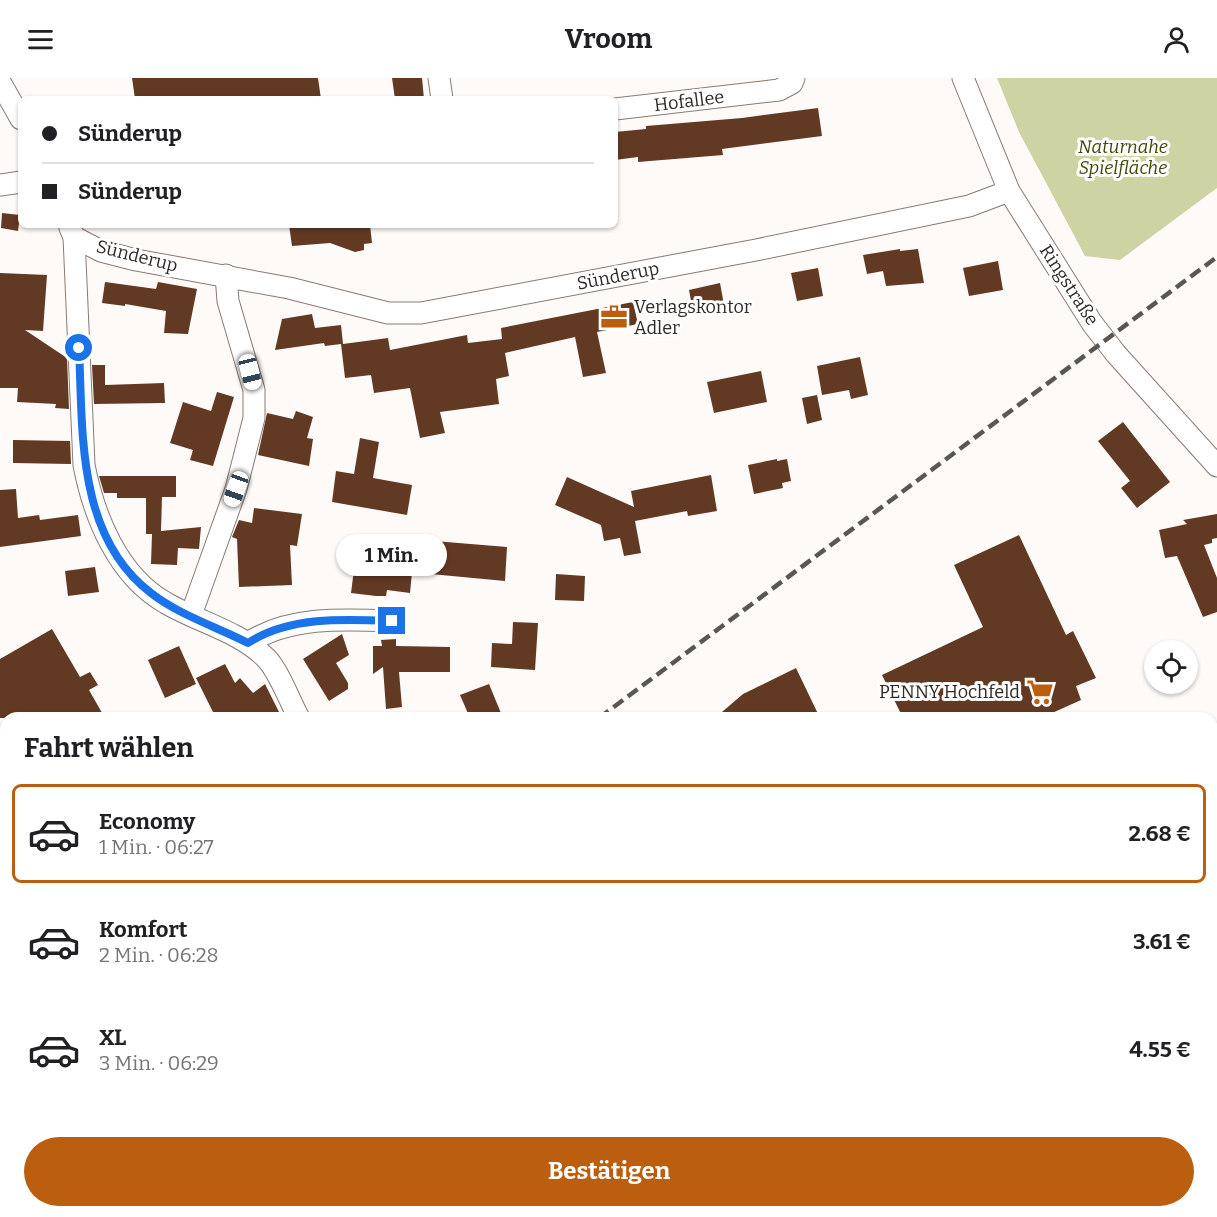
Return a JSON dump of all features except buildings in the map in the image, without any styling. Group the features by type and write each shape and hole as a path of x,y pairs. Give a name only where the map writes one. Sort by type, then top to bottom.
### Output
{"street":[{"path":"439,78 442,96"},
{"name":"Hofallee","path":"618,109 779,90 792,83 794,78"},
{"name":"Ringstraße","path":"963,78 1009,191 1092,323 1116,354 1217,466"},
{"path":"0,82 18,114"},
{"path":"0,185 18,182"},
{"name":"Sünderup","path":"71,231 101,251 289,288 388,313 421,313 790,243 969,206 1009,191"},
{"name":"Sünderup","path":"71,231 84,465 90,498 107,537 125,567 149,592 166,603 248,643 268,660 296,712"},
{"path":"191,615 236,489 254,418 254,390 246,355 228,301 226,275"},
{"path":"248,643 263,633 317,621 344,619 392,621"}],"green space":[{"name":"Naturnahe Spielfläche","path":"997,78 1217,78 1217,188 1120,260 1085,256 1019,132"}],"railway":[{"path":"607,712 1217,257"}],"place":[{"name":"Verlagskontor Adler","path":"614,317"},
{"name":"PENNY Hochfeld","path":"1040,692"}],"route":[{"path":"79,348 84,465 90,498 107,537 125,567 149,592 166,603 248,643 263,633 317,621 344,619 392,621"}]}
